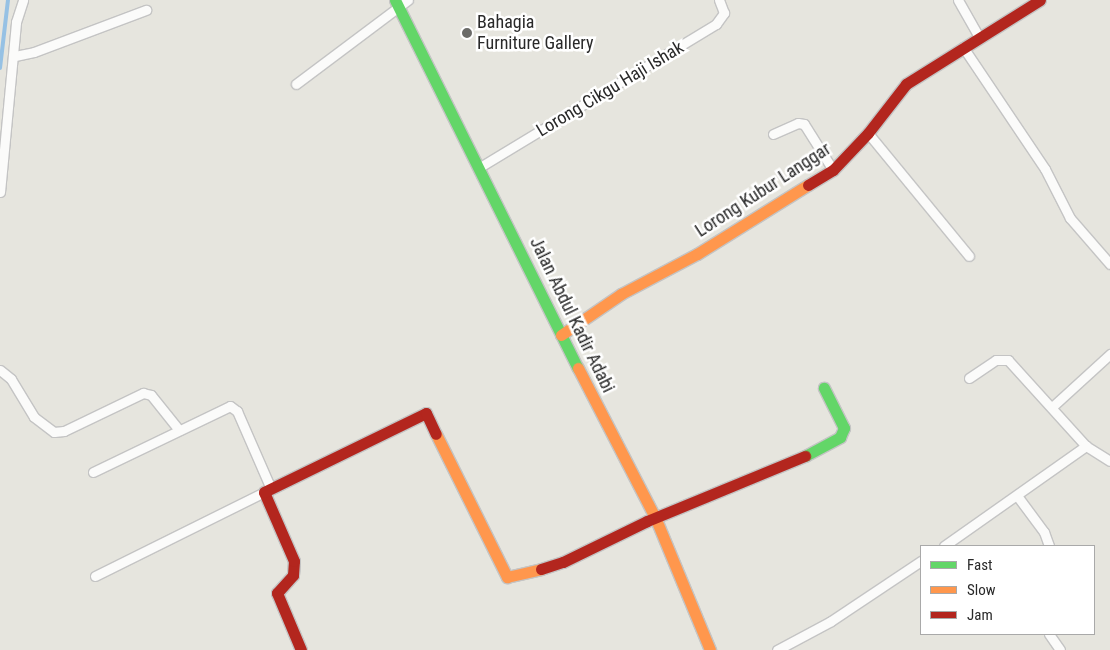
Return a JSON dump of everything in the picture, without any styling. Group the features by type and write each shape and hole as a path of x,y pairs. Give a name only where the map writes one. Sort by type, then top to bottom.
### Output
{"street":[{"path":"0,192 15,56 16,22 23,0"},
{"name":"Lorong Cikgu Haji Ishak","path":"480,167 716,24 724,13 719,0"},
{"path":"958,0 979,37"},
{"name":"Lorong Kubur Langgar","path":"561,335 621,294 697,254 833,170 868,133 906,84 1040,0"},
{"path":"296,84 401,2"},
{"name":"Jalan Abdul Kadir Adabi","path":"401,2 561,335 655,517 710,650"},
{"path":"15,56 34,52 146,10"},
{"path":"963,47 1045,169 1070,218 1110,264"},
{"path":"773,134 798,123 804,124 833,170"},
{"path":"868,133 969,256"},
{"path":"1052,407 1110,354"},
{"path":"969,378 996,360 1008,360 1086,446 1110,461"},
{"path":"0,370 11,379 34,417 54,432 64,430 143,393 151,395 179,430"},
{"path":"95,576 426,413 507,577 517,577 563,562 655,517 779,468 840,438 844,423 824,388"},
{"path":"93,472 233,406 294,560 293,576 277,593 301,650"},
{"path":"946,545 1018,497 1086,446"},
{"path":"1018,497 1044,532 1049,545"},
{"path":"777,650 832,621 920,562"},
{"path":"1050,635 1060,650"}],"waterway":[{"path":"0,68 8,0"}],"traffic: fast":[{"path":"395,0 578,368"},
{"path":"805,456 840,437 844,428 824,388"}],"traffic: slow":[{"path":"561,335 621,294 697,254 808,185"},
{"path":"578,368 655,517 710,650"},
{"path":"436,434 507,577 541,569"}],"traffic: jam":[{"path":"808,185 833,170 868,133 906,84 1040,0"},
{"path":"301,650 277,593 293,575 294,561 264,492 426,413 436,434"},
{"path":"541,569 563,562 647,521 805,456"}],"place":[{"name":"Bahagia Furniture Gallery","path":"467,33"}]}
